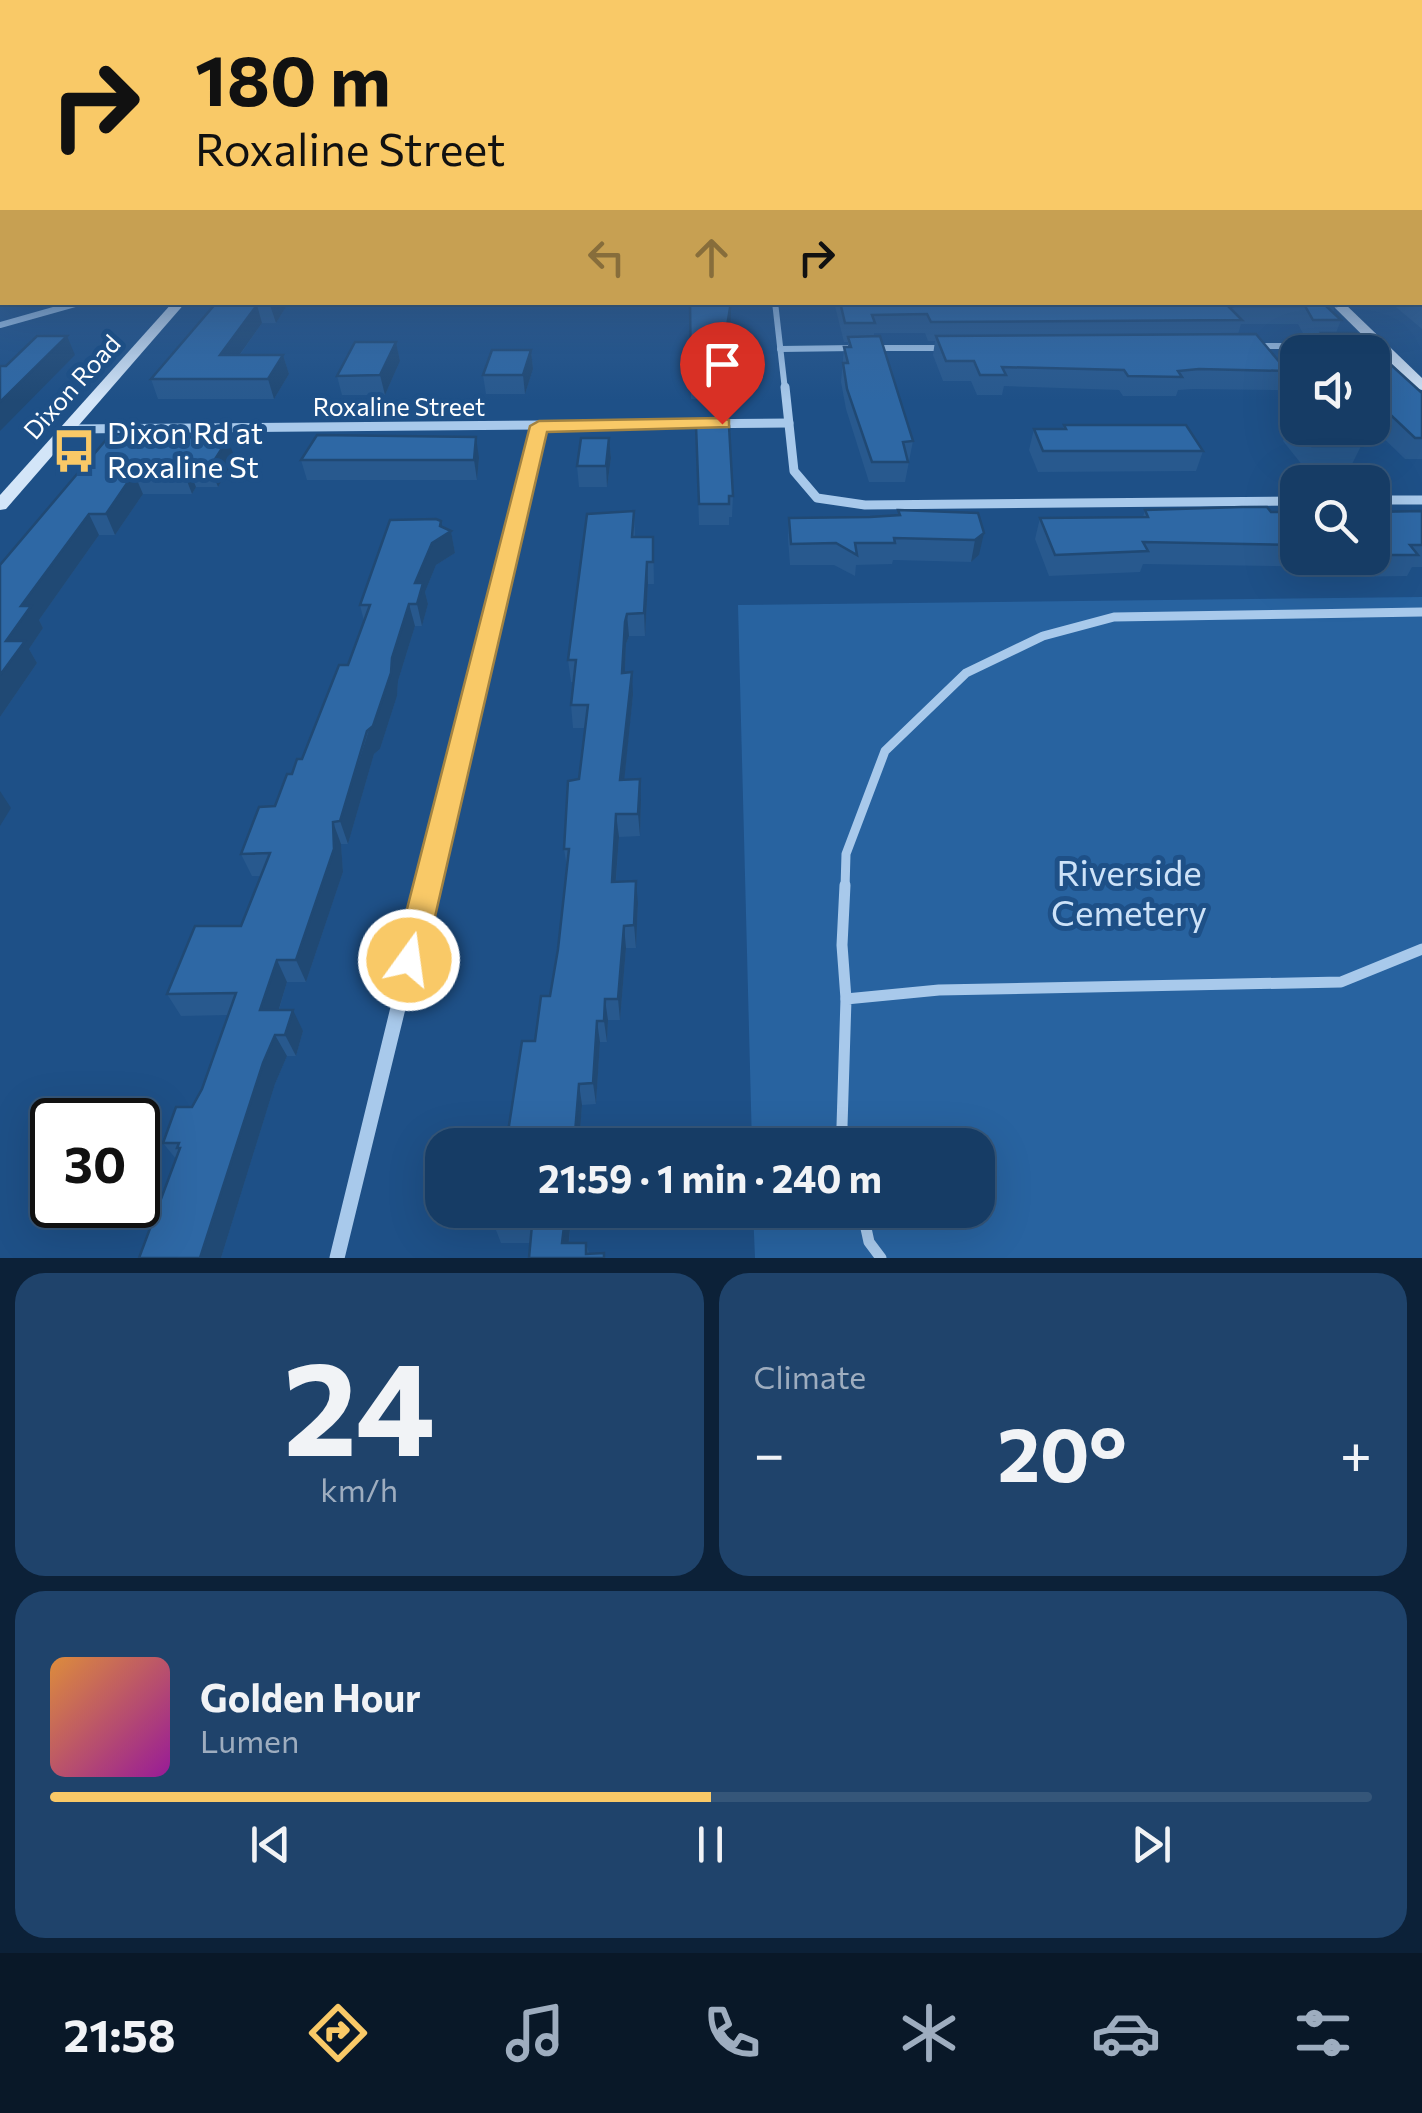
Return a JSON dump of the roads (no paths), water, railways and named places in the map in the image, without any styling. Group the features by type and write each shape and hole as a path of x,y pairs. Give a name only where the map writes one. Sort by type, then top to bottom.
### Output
{"main road":[{"name":"Dixon Road","path":"0,505 177,305"},
{"path":"1338,305 1372,345 1422,386"}],"street":[{"path":"0,325 71,305"},
{"path":"776,305 794,471 817,498 865,505 1280,501"},
{"path":"1244,346 1280,346"},
{"path":"780,349 964,348"},
{"name":"Roxaline Street","path":"69,429 789,423"},
{"path":"337,1258 539,426"},
{"path":"1390,500 1422,500"}],"lane":[{"path":"842,1128 846,854 885,752 966,673 1043,636 1114,618 1422,612"},
{"path":"846,999 938,990 1341,982 1422,949"},
{"path":"866,1228 869,1242 881,1258"}],"place":[{"name":"Dixon Rd at Roxaline St","path":"74,451"}],"park label":[{"name":"Riverside Cemetery","path":"1129,894"}]}
